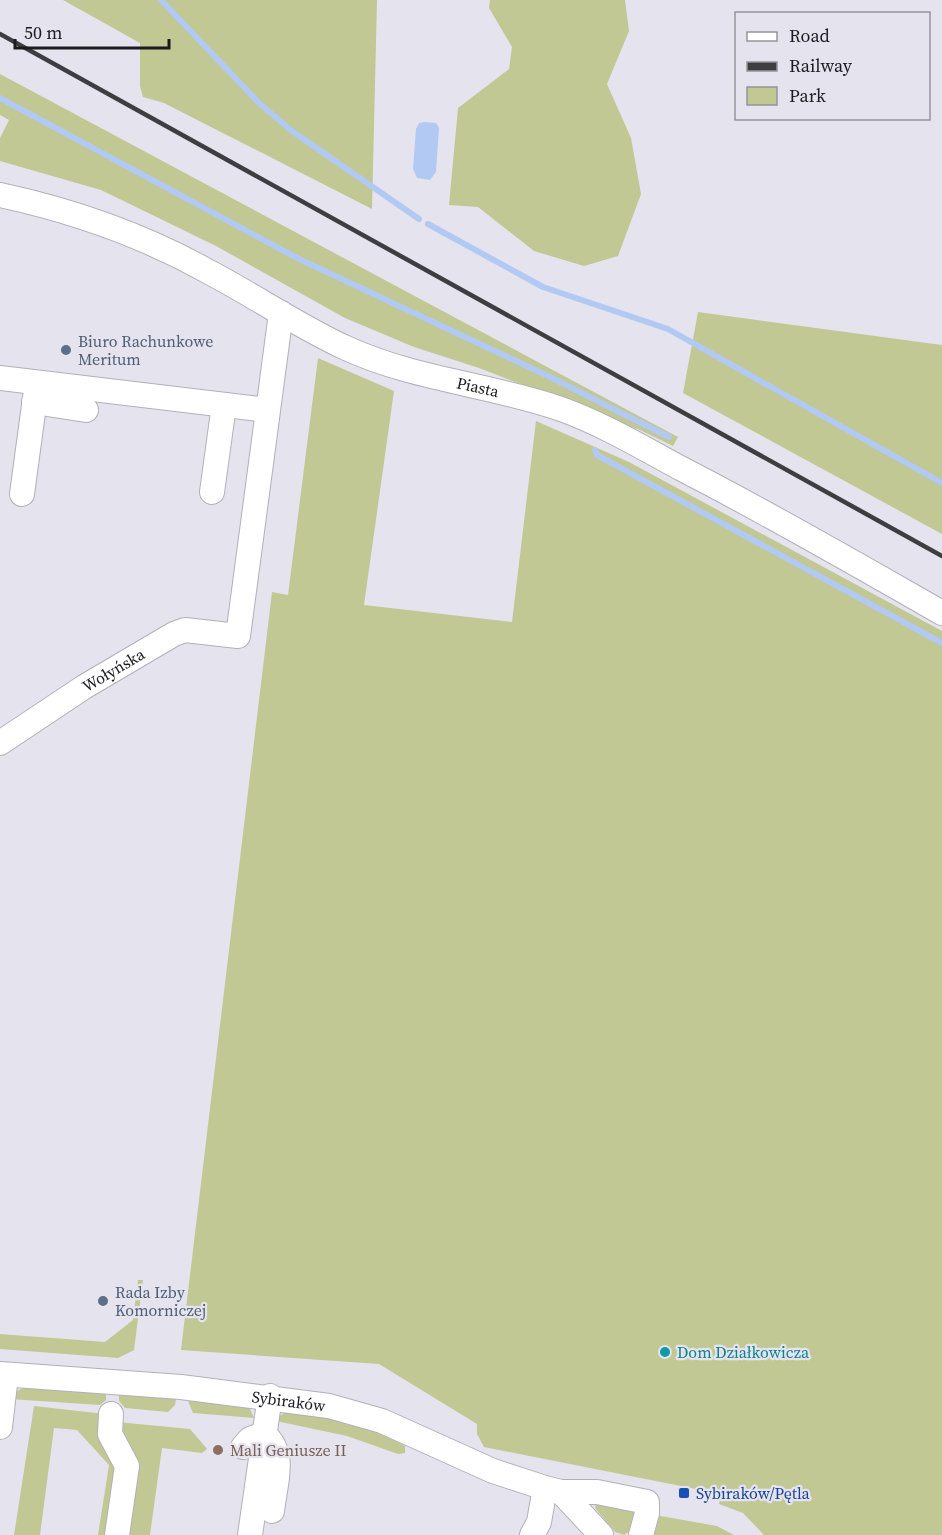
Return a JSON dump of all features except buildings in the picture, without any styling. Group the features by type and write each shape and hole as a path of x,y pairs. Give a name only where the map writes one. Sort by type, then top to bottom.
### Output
{"street":[{"name":"Piasta","path":"0,195 65,210 110,225 186,259 347,349 397,368 527,399 562,410 600,426 728,493 942,613"},
{"path":"35,393 224,405 267,410 281,313"},
{"path":"0,378 35,393 86,410"},
{"path":"22,494 35,393"},
{"path":"208,478 224,405"},
{"name":"Wołyńska","path":"0,743 84,687 165,638 185,630 238,636 267,410"},
{"path":"0,1427 3,1374"},
{"name":"Sybiraków","path":"3,1374 270,1396 329,1406 374,1418 420,1436 493,1471 553,1490"},
{"path":"250,1535 270,1396"},
{"path":"111,1414 110,1434 127,1466 117,1535"},
{"path":"243,1446 250,1439 264,1434"},
{"path":"264,1434 274,1441 279,1455 272,1510"},
{"path":"532,1533 553,1490"},
{"path":"553,1490 601,1535"},
{"path":"553,1490 597,1492 647,1502 647,1513 641,1535"}],"green space":[{"path":"63,0 377,0 372,209 164,103 143,97 140,86 140,43"},
{"path":"490,0 625,0 629,31 607,84 631,138 641,194 618,256 584,266 534,251 478,207 449,205 458,108 509,69 512,47 489,8"},
{"path":"0,74 678,437 673,446 640,430 479,368 414,347 345,318 216,246 101,190 0,161 0,138 9,120 0,115"},
{"path":"698,312 942,345 942,534 683,393"},
{"path":"318,358 394,391 364,605 512,622 536,421 629,462 942,631 942,1535 764,1535 743,1513 719,1504 721,1494 484,1447 477,1434 477,1424 379,1364 181,1350 272,592 288,595"},
{"path":"138,1280 143,1280 134,1350 118,1358 0,1349 0,1334 105,1342 133,1320"},
{"path":"23,1388 106,1394 106,1400 100,1405 10,1399 12,1393"},
{"path":"119,1395 176,1399 175,1405 168,1412 125,1408 119,1401"},
{"path":"188,1401 243,1405 249,1407 254,1418 193,1413"},
{"path":"34,1406 105,1414 127,1466 117,1535 98,1535 109,1465 77,1430 54,1428 40,1535 14,1535"},
{"path":"290,1410 334,1419 378,1433 405,1446 405,1453 398,1454 347,1436 276,1421 279,1416"},
{"path":"117,1422 190,1429 207,1449 202,1453 162,1448 150,1535 123,1535"},
{"path":"596,1504 635,1513 633,1529 624,1535 615,1532 595,1508"},
{"path":"655,1515 717,1526 734,1535 651,1535"}],"water":[{"path":"419,123 436,123 439,128 436,172 430,180 417,178 413,169 416,129"}],"waterway":[{"path":"161,0 260,104 292,131 419,219"},
{"path":"0,98 297,258 546,375 669,437"},
{"path":"428,224 543,287 668,329 942,483"},
{"path":"595,450 597,455 942,643"}],"railway":[{"path":"0,34 942,556"}],"place":[{"name":"Biuro Rachunkowe Meritum","path":"66,350"},
{"name":"Rada Izby Komorniczej","path":"103,1301"},
{"name":"Dom Działkowicza","path":"665,1352"},
{"name":"Mali Geniusze II","path":"218,1450"},
{"name":"Sybiraków/Pętla","path":"684,1493"}]}
